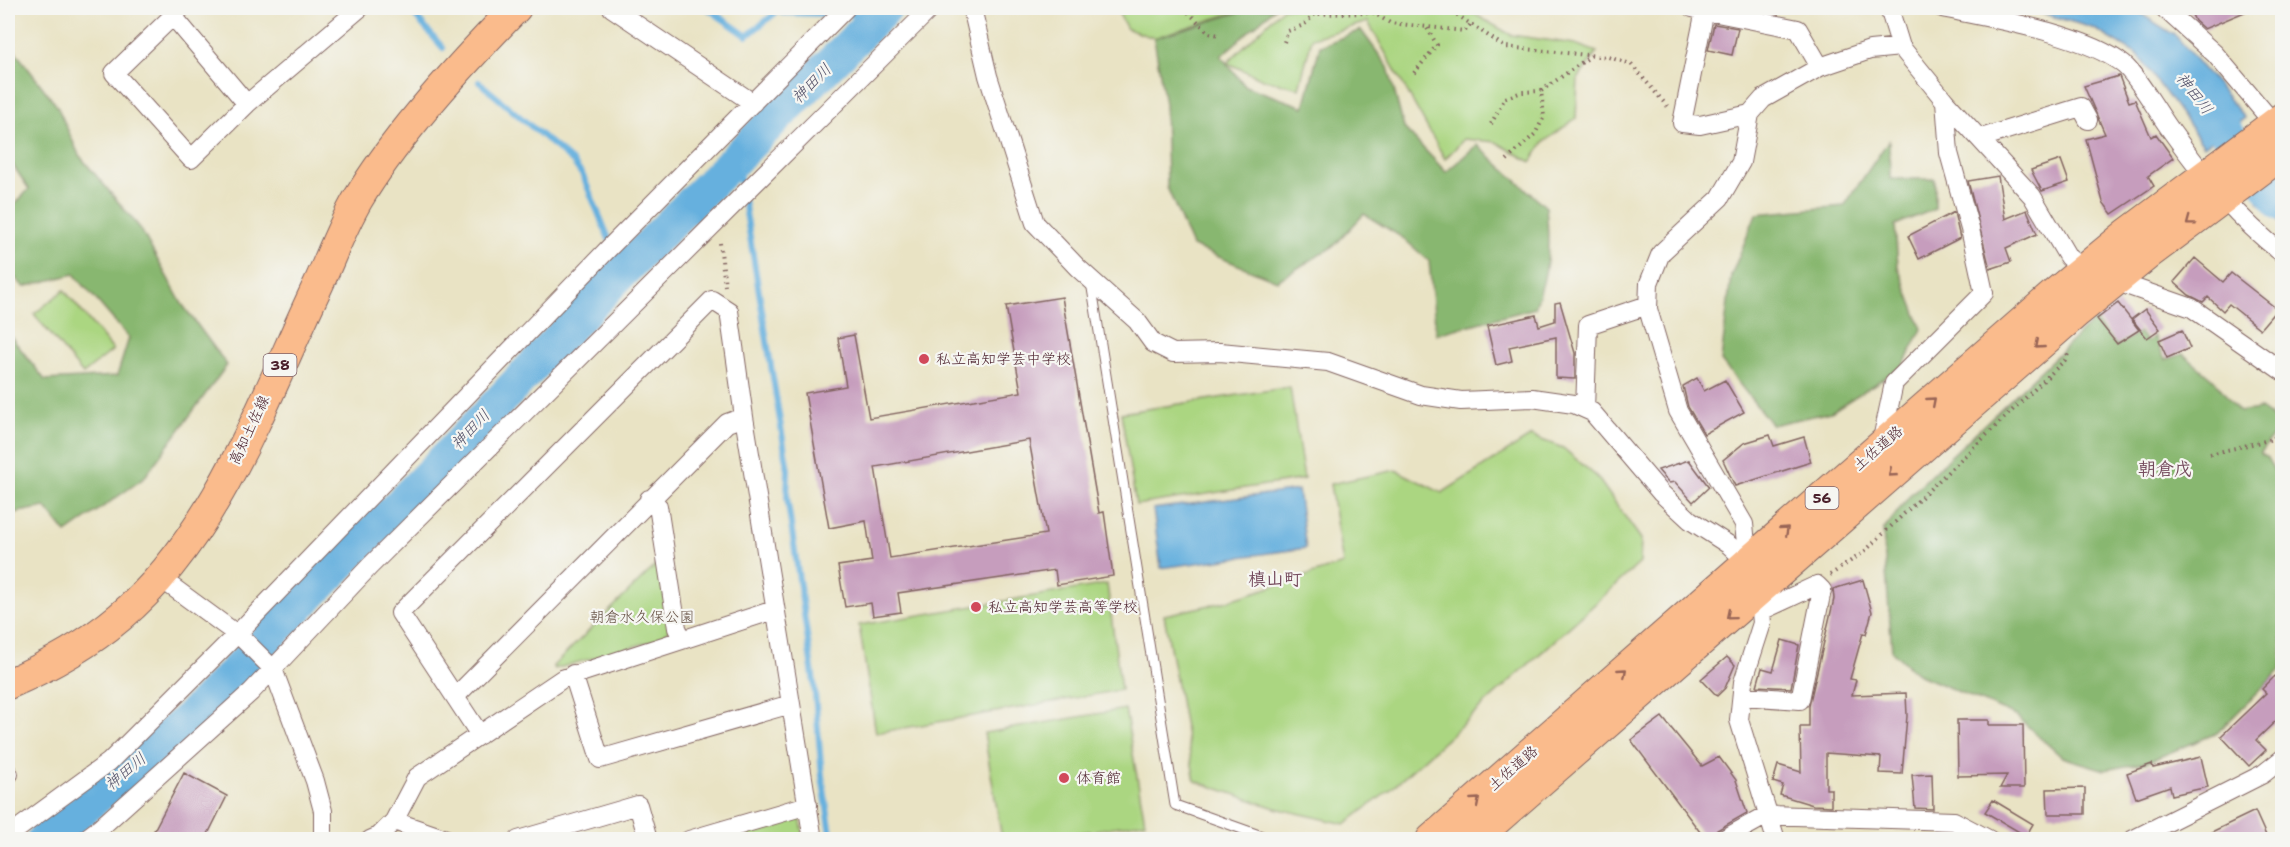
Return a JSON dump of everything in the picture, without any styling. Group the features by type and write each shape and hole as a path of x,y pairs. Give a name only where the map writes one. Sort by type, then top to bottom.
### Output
{"highway":[{"name":"土佐道路","path":"1472,840 1756,588 2077,311 2114,283 2221,181 2278,132"},
{"name":"土佐道路","path":"1432,840 1756,588 1880,446 2083,270 2221,181"}],"main road":[{"name":"高知土佐線","path":"8,684 41,669 121,617 159,577 190,537 231,470 357,201 387,156 510,10"}],"street":[{"path":"247,104 176,11 114,73 190,159 247,104 360,8"},
{"path":"612,8 753,103"},
{"path":"8,836 109,762 239,636 610,247 846,8"},
{"path":"84,840 154,780 272,667 716,219 931,8"},
{"path":"972,8 988,76 1035,223 1137,321 1153,343 1173,353 1220,351 1328,362 1421,395 1461,401 1532,398 1574,404 1592,412 1661,493 1690,520 1730,545 1756,588"},
{"path":"1889,8 1901,48 1945,101 2032,196 2068,257 2083,270 2114,283 2192,308 2283,371"},
{"path":"1941,8 2028,26 2096,50 2124,66 2221,181 2255,230 2283,253"},
{"path":"1750,114 1700,125 1682,123 1699,9 1797,29 1820,67"},
{"path":"2169,9 2215,54 2278,132"},
{"path":"1776,840 1739,720 1742,696 1762,623 1744,524 1678,411 1648,305 1649,283 1661,254 1720,198 1741,162 1750,114 1763,99 1820,67 1870,50 1901,48"},
{"path":"1880,446 1894,383 1984,293 1970,229 1949,153 1945,101"},
{"path":"1981,138 2081,106 2088,120"},
{"path":"480,735 400,613 712,300 721,303 729,311 774,610 813,840"},
{"path":"1585,409 1588,325 1648,305"},
{"path":"456,696 649,499 727,423 744,417"},
{"path":"649,499 658,506 677,628 682,639"},
{"path":"159,577 239,636 272,667 315,781 323,811 323,840"},
{"path":"1742,696 1800,700 1822,590 1817,585 1756,588"},
{"path":"370,840 380,836 394,820 417,777 573,674 774,610"},
{"path":"573,674 600,759 791,704"},
{"path":"2138,838 2263,774 2283,759"},
{"path":"518,840 559,833 638,805 648,840"},
{"path":"689,840 808,805"},
{"path":"1722,840 1767,815 1954,821 1990,840"},
{"path":"394,820 449,840"}],"lane":[{"path":"1091,279 1175,805 1273,840"}],"path":[{"path":"1184,8 1209,33 1219,35"},
{"path":"1447,8 1505,47 1608,57 1631,64 1682,123"},
{"path":"1284,42 1288,31 1304,25 1315,14 1374,13 1390,23 1465,31 1470,25"},
{"path":"1414,73 1437,45 1427,27"},
{"path":"1491,124 1505,98 1522,92 1541,91 1592,56"},
{"path":"1506,160 1536,134 1544,117 1541,91"},
{"path":"716,219 729,311"},
{"path":"1817,585 1864,552 2065,360 2070,350"},
{"path":"2210,454 2273,439 2283,430"}],"green space":[{"path":"1116,8 1247,8 1154,38 1127,29"},
{"path":"1253,8 1275,8 1221,56 1245,86 1304,107 1320,46 1361,30 1388,67 1404,128 1446,172 1477,145 1546,207 1547,258 1535,308 1436,334 1429,261 1403,238 1364,214 1334,246 1277,281 1192,246 1167,187 1165,104 1154,38"},
{"path":"1283,8 1464,8 1511,35 1575,44 1597,52 1578,79 1576,118 1544,142 1531,162 1496,142 1464,139 1445,159 1368,22 1312,38 1299,88 1263,79 1227,63"},
{"path":"8,42 57,106 79,155 140,228 182,304 227,365 144,478 66,533 45,507 8,514 8,333 45,380 117,376 129,338 74,274 24,287 8,271 8,212 29,189 8,158"},
{"path":"1889,140 1890,179 1935,179 1935,209 1895,225 1898,267 1922,329 1903,366 1831,412 1772,425 1721,361 1731,276 1756,214 1844,206"},
{"path":"64,290 113,350 83,374 34,314"},
{"path":"2094,320 2117,346 2139,332 2147,342 2154,336 2165,360 2183,354 2215,381 2239,412 2260,409 2281,424 2260,454 2267,458 2282,483 2282,668 2217,733 2147,762 2105,770 2062,757 2016,716 1917,674 1892,651 1883,531 1911,494"},
{"path":"1290,387 1304,479 1136,505 1121,413"},
{"path":"1531,436 1563,448 1597,477 1641,539 1640,563 1390,790 1345,824 1275,808 1195,781 1164,615 1224,602 1343,564 1330,484 1396,470 1442,493"},
{"name":"朝倉水久保公園","path":"659,562 671,627 663,638 555,669 553,666"},
{"path":"1107,584 1121,690 876,733 859,625"},
{"name":"体育館","path":"1125,709 1145,822 1042,839 1002,839 984,733"},
{"path":"800,814 804,840 715,840"}],"water":[{"path":"2023,8 2132,8 2176,36 2245,118 2204,146 2138,55 2093,28"},
{"path":"2282,183 2282,224 2258,201"},
{"path":"1298,490 1306,548 1161,568 1153,509"}],"building":[{"path":"2189,8 2254,8 2204,29 2195,21"},
{"path":"1714,24 1738,28 1732,55 1708,50"},
{"path":"2119,76 2129,102 2135,100 2151,137 2156,134 2173,158 2148,176 2154,186 2112,214 2103,202 2086,139 2105,134 2084,86"},
{"path":"2061,160 2069,182 2042,191 2031,170"},
{"path":"1998,176 2005,219 2027,210 2037,234 2006,248 2011,262 1990,269 1968,181"},
{"path":"1954,212 1960,238 1919,259 1908,236"},
{"path":"2195,258 2223,282 2231,273 2277,309 2260,329 2229,304 2223,311 2208,297 2203,302 2189,295 2174,282"},
{"path":"1062,297 1099,513 1104,512 1113,576 1057,585 1055,570 898,593 901,612 873,616 871,603 845,607 838,566 872,561 866,521 829,528 805,393 846,386 838,338 854,335 869,418 1021,392 1006,306","holes":["1029,440 1046,534 890,558 875,467"]},
{"path":"1560,302 1575,353 1575,379 1556,378 1556,337 1509,347 1512,361 1496,365 1487,326 1536,315 1539,326 1555,321 1555,303"},
{"path":"2118,303 2139,330 2117,344 2097,319"},
{"path":"2145,309 2160,329 2147,338 2132,319"},
{"path":"2182,330 2190,348 2167,358 2159,340"},
{"path":"1697,378 1704,391 1725,380 1744,412 1704,434 1688,407 1683,386"},
{"path":"1770,435 1774,446 1804,437 1811,462 1735,486 1723,460 1744,443"},
{"path":"1689,460 1709,487 1693,502 1675,482 1669,483 1658,470"},
{"path":"1863,580 1872,612 1866,634 1863,633 1850,679 1856,680 1852,695 1906,693 1907,716 1902,774 1880,773 1881,757 1826,753 1826,789 1831,789 1831,806 1813,805 1780,795 1783,785 1773,782 1778,765 1801,772 1800,727 1809,727 1809,706 1834,599 1833,589"},
{"path":"1782,640 1799,645 1791,688 1757,686 1762,668 1773,671"},
{"path":"1727,657 1735,665 1725,688 1717,696 1701,679"},
{"path":"2275,676 2279,681 2283,677 2283,714 2256,740 2266,750 2249,766 2221,736 2266,693 2262,689"},
{"path":"1662,717 1702,766 1719,757 1736,780 1747,813 1717,830 1711,840 1706,840 1631,740"},
{"path":"1957,720 1989,720 1989,725 2023,725 2024,788 2000,788 2007,775 1958,776"},
{"path":"2201,757 2208,787 2172,795 2170,786 2136,798 2127,773 2152,764 2153,768"},
{"path":"184,773 227,796 205,840 149,840"},
{"path":"1932,774 1933,809 1915,808 1912,775"},
{"path":"2085,788 2085,814 2048,814 2047,789"},
{"path":"1993,800 2033,824 2026,836 1985,812"},
{"path":"2255,811 2268,840 2195,840"}],"waterway":[{"path":"408,8 443,48"},
{"path":"707,8 747,36 779,10"},
{"path":"777,8 782,13 830,14"},
{"name":"神田川","path":"43,840 66,824 190,717 457,446 622,272 886,8"},
{"path":"846,14 879,15"},
{"path":"479,82 573,162 583,176 609,239"},
{"name":"神田川","path":"2197,94 2282,204"},
{"path":"736,157 741,184"},
{"path":"744,200 788,470 787,497 814,683 822,776 832,840"},
{"path":"613,250 622,272"}],"place":[{"name":"私立高知学芸中学校","path":"924,359"},
{"name":"私立高知学芸高等学校","path":"976,607"},
{"name":"体育館","path":"1064,778"}],"district":[{"name":"朝倉戊","path":"2165,469"},
{"name":"槙山町","path":"1275,579"}]}
